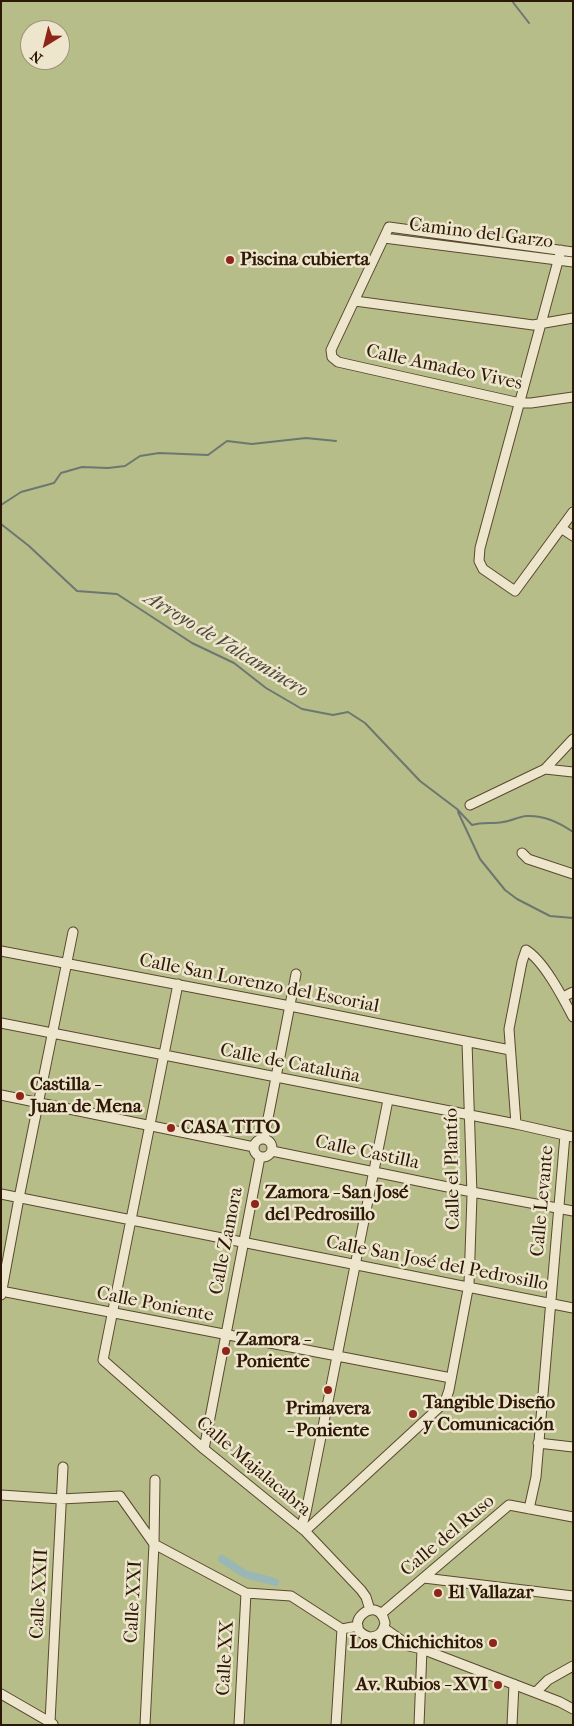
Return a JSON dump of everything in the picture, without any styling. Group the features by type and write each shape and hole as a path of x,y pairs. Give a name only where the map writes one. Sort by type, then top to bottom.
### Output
{"street":[{"name":"Camino del Garzo","path":"573,252 389,227 384,238 573,262"},
{"path":"384,238 355,301 533,325 573,318"},
{"path":"561,250 480,548 479,561 483,569 515,591 573,512"},
{"name":"Calle Amadeo Vives","path":"355,301 331,350 332,358 338,362 520,403 573,397"},
{"path":"561,528 573,536"},
{"path":"470,805 544,769 573,739"},
{"path":"544,769 573,772"},
{"path":"522,853 528,859 573,874"},
{"path":"1,1295 73,932"},
{"path":"516,1124 509,1029 526,950 533,955 563,997 573,1017"},
{"name":"Calle San Lorenzo del Escorial","path":"1,951 510,1050"},
{"path":"264,1139 296,974"},
{"path":"113,1313 178,984"},
{"path":"563,997 573,992"},
{"name":"Calle de Cataluña","path":"1,1023 569,1136"},
{"name":"Calle el Plantío","path":"303,1530 445,1402 468,1286 472,1192 467,1042"},
{"path":"1,1095 254,1147"},
{"path":"303,1530 388,1100"},
{"name":"Calle Levante","path":"529,1509 536,1477 558,1208 569,1136"},
{"path":"264,1139 271,1143 272,1151 267,1156 260,1157 255,1153 254,1147 257,1141 264,1139"},
{"name":"Calle Castilla","path":"272,1151 573,1211"},
{"name":"Calle Zamora","path":"204,1449 260,1157"},
{"name":"Calle San José del Pedrosillo","path":"1,1194 573,1308"},
{"name":"Calle Poniente","path":"2,1291 451,1378"},
{"name":"Calle Majalacabra","path":"113,1313 103,1360 204,1449 303,1530 361,1590 366,1597 370,1610"},
{"path":"538,1442 573,1447"},
{"name":"Calle XXII","path":"53,1723 61,1499 64,1467"},
{"name":"Calle XXI","path":"145,1725 154,1544 155,1480"},
{"path":"1,1495 61,1499 120,1496 154,1544 246,1592 291,1596 342,1629 358,1626"},
{"name":"Calle del Ruso","path":"381,1614 508,1505 573,1517"},
{"path":"424,1578 573,1596"},
{"name":"Calle XX","path":"239,1725 246,1592"},
{"path":"370,1637 378,1635 384,1628 384,1618 381,1614 370,1610 360,1615 358,1621 360,1632 370,1637 422,1650 536,1692 573,1709"},
{"path":"384,1628 410,1646"},
{"path":"336,1725 342,1629"},
{"path":"418,1725 422,1650"},
{"path":"536,1692 548,1680 573,1666"},
{"path":"512,1725 514,1684"},
{"path":"1,1694 53,1723"}],"green space":[{"path":"1,1 573,1 573,1725 1,1725"}],"waterway":[{"path":"512,1 529,23"},
{"path":"1,505 21,492 54,483 61,473 82,467 108,468 125,466 140,456 159,453 208,455 227,441 252,444 306,438 336,441"},
{"name":"Arroyo de Valcaminero","path":"1,524 29,546 77,591 117,594 192,643 234,663 266,688 302,709 333,715 348,712 365,723 420,781 457,809 472,825 499,823 532,816 551,820 573,832"},
{"path":"458,812 480,859 505,890 517,899 550,916 573,918"},
{"path":"222,1559 245,1574 275,1582"}],"place":[{"name":"Piscina cubierta","path":"230,260"},
{"name":"Castilla - Juan de Mena","path":"20,1096"},
{"name":"CASA TITO","path":"171,1128"},
{"name":"Zamora - San José del Pedrosillo","path":"255,1204"},
{"name":"Zamora - Poniente","path":"226,1351"},
{"name":"Primavera - Poniente","path":"328,1390"},
{"name":"Tangible Diseño y Comunicación","path":"413,1414"},
{"name":"El Vallazar","path":"438,1593"},
{"name":"Los Chichichitos","path":"493,1643"},
{"name":"Av. Rubios - XVI","path":"498,1685"}]}
